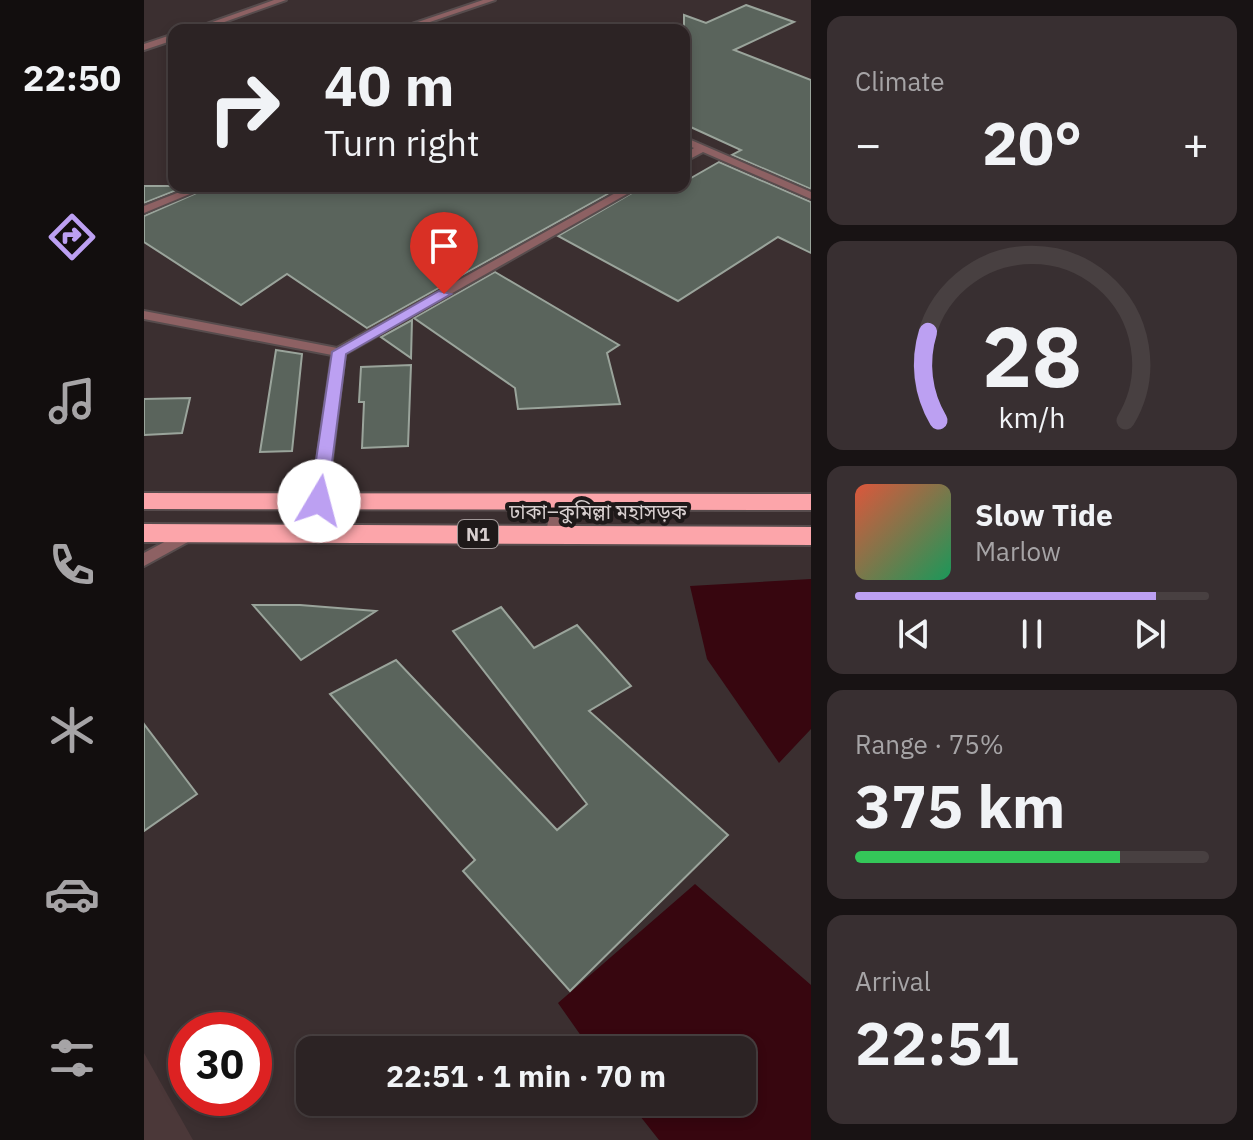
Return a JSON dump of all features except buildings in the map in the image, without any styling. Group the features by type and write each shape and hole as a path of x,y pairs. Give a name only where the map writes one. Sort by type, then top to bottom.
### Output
{"highway":[{"name":"ঢাকা–কুমিল্লা মহাসড়ক","path":"144,501 811,502"},
{"name":"ঢাকা–কুমিল্লা মহাসড়ক","path":"144,533 811,536"}],"street":[{"path":"212,24 282,0"},
{"path":"416,24 491,0"},
{"path":"144,47 168,39"},
{"path":"690,143 811,196"},
{"path":"690,155 702,148"},
{"path":"144,210 189,192"},
{"path":"144,315 339,352 625,192"},
{"path":"319,501 339,352"},
{"path":"554,534 559,503"},
{"path":"144,560 192,533"}],"shaded area":[{"path":"811,579 811,729 779,763 707,659 690,586"},
{"path":"695,884 811,985 811,1140 659,1140 640,1116 756,1116 756,1036 581,1036 558,1003"},
{"path":"144,1053 168,1096 168,1116 179,1116 193,1140 144,1140"}],"route":[{"path":"319,501 339,352 444,294"}]}
